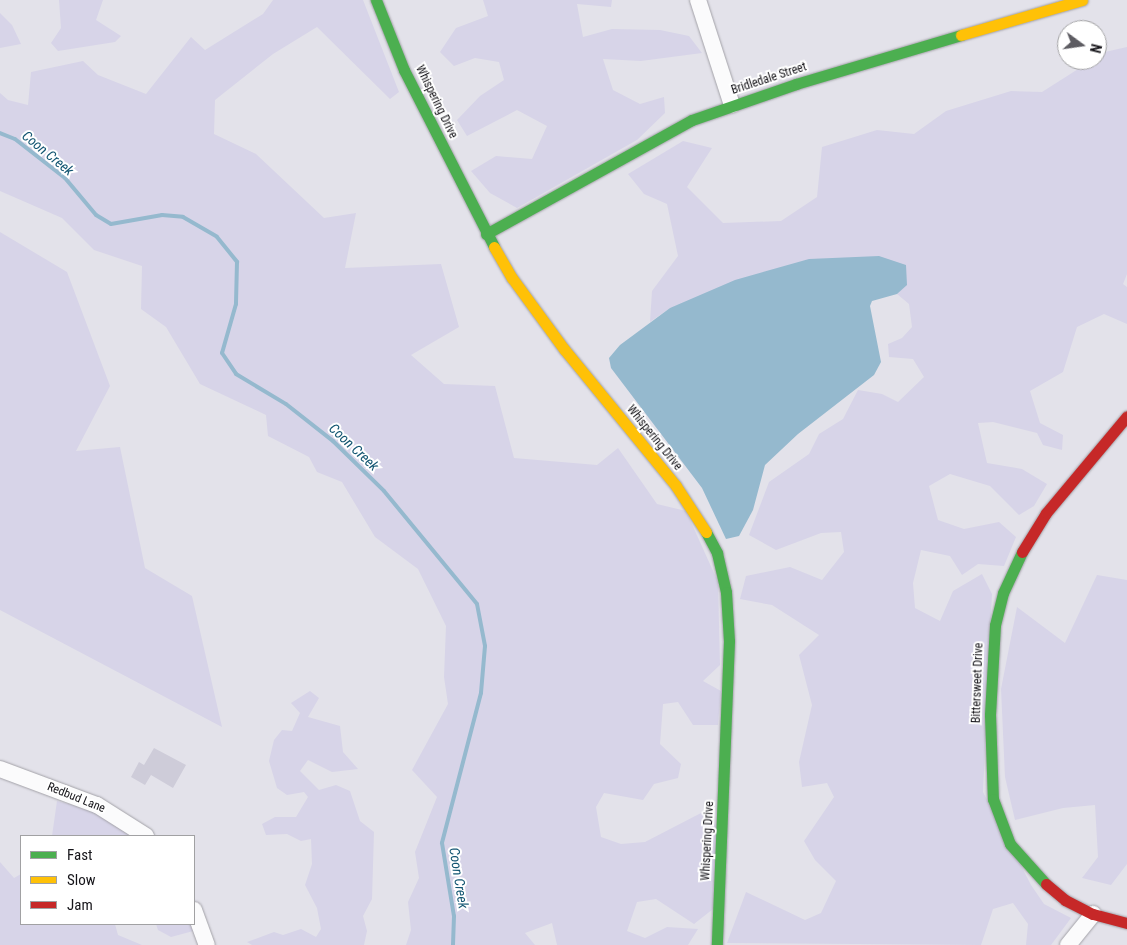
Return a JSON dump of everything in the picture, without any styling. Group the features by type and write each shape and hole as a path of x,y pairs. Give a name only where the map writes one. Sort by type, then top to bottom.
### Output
{"street":[{"name":"Whispering Drive","path":"376,0 404,70 486,234 512,278 564,349 676,486 700,520 717,553 726,592 729,641 717,945"},
{"path":"698,0 732,105"},
{"name":"Bridledale Street","path":"486,234 659,137 732,105 1082,0"},
{"name":"Bittersweet Drive","path":"1127,416 1030,536 1003,592 993,644 991,778 1000,824 1010,844 1034,873 1066,900 1093,914 1127,923"},
{"name":"Redbud Lane","path":"0,769 97,805 144,835"},
{"path":"195,913 207,945"},
{"path":"1068,945 1093,914"}],"shaded area":[{"path":"59,0 103,0 96,20 121,36 115,42 58,51 51,43 61,28"},
{"path":"273,0 363,0 399,92 390,99 317,27 273,54 215,100 214,134 256,154 324,218 356,213 345,268 441,264 459,327 411,355 444,384 495,386 514,458 597,465 618,448 657,504 686,511 718,582 720,665 703,681 721,691 718,725 693,725 678,702 663,704 660,744 681,764 678,778 654,784 643,800 604,793 596,807 601,837 621,844 645,842 701,813 716,826 713,909 694,924 656,899 637,902 627,931 645,938 667,927 698,929 688,945 557,945 552,923 525,933 535,945 406,945 411,930 408,902 419,878 415,852 437,797 412,770 448,704 444,677 446,626 418,569 375,537 342,482 317,472 309,457 268,436 266,415 200,384 166,327 141,309 142,266 94,250 62,218 0,191 0,93 8,100 28,105 31,72 83,61 98,75 146,94 191,37 205,50 263,14"},
{"path":"483,0 612,0 611,7 577,4 583,37 612,29 660,30 689,36 702,53 641,61 603,59 613,90 640,104 664,97 665,113 637,140 517,208 490,193 471,171 496,156 532,159 547,126 517,110 467,136 457,120 480,96 504,80 499,62 475,58 454,66 440,52 456,28 488,16"},
{"path":"0,13 12,25 21,44 0,48"},
{"path":"1127,47 1127,274 1123,284 1127,287 1127,324 1104,314 1077,327 1063,372 1030,391 1040,423 1063,435 1062,450 1043,445 1037,433 993,422 978,423 987,463 1022,469 1047,484 1034,506 1019,515 990,486 950,474 929,486 938,520 964,529 999,522 1016,537 1004,566 978,564 962,575 950,556 921,550 913,583 915,608 940,621 953,591 982,574 992,594 983,792 1031,885 1044,904 1071,918 1051,945 1026,945 1028,924 1013,903 993,909 981,945 727,943 746,892 805,920 821,913 836,881 815,860 804,841 834,797 827,783 802,787 799,762 812,705 799,655 819,635 772,605 740,599 746,576 790,567 822,580 844,552 841,532 821,533 776,550 749,535 769,482 809,454 819,434 843,419 858,390 882,394 898,402 924,377 913,359 889,357 888,344 902,338 912,327 909,304 897,294 907,284 670,308 650,322 652,291 678,256 667,204 644,194 628,174 683,141 712,148 687,187 723,223 781,221 817,197 822,147 877,130 914,134 946,111 1011,91 1042,92 1077,70 1107,70 1107,52"},
{"path":"0,232 67,272 110,386 76,451 120,447 145,568 192,596 222,727 0,610"},
{"path":"1097,575 1127,580 1127,864 1111,885 1082,878 1098,857 1095,805 1063,808 1015,820 1005,777 1001,689 1017,607 1065,643"},
{"path":"310,691 319,698 308,717 340,726 343,752 358,769 332,772 308,760 300,771 319,790 336,785 350,791 360,821 374,832 372,899 363,916 367,931 364,945 252,945 247,942 274,932 283,935 301,929 316,937 321,929 317,908 305,885 312,864 311,839 301,841 287,834 266,835 262,824 275,817 296,817 308,797 304,792 287,795 277,788 269,761 274,740 282,730 292,731 300,713 291,703"},
{"path":"57,801 99,812 135,835 52,835"},
{"path":"0,862 14,878 20,875 20,925 115,925 118,935 142,945 0,945"},
{"path":"156,925 194,925 197,930 171,937 158,930"}],"water":[{"path":"879,256 906,265 907,285 897,294 872,301 870,306 881,362 874,375 798,434 765,465 753,510 739,536 726,539 702,488 611,368 609,358 620,345 670,308 735,280 809,259"}],"building":[{"path":"154,748 186,765 173,788 151,775 145,785 131,777 139,762 144,765"}],"waterway":[{"name":"Coon Creek","path":"0,133 15,139 65,178 96,215 111,224 162,215 183,217 217,237 237,262 236,304 222,353 236,374 286,404 333,441 384,491 477,604 485,646 481,693 442,843 454,916 453,945"}],"traffic: fast":[{"path":"376,0 404,70 494,247"},
{"path":"486,234 692,120 796,84 961,35"},
{"path":"706,532 717,553 726,592 729,641 717,945"},
{"path":"1022,552 1003,593 995,625 990,715 993,799 1010,844 1046,884"}],"traffic: slow":[{"path":"961,35 1082,0"},
{"path":"494,247 512,278 564,349 676,486 706,532"}],"traffic: jam":[{"path":"1022,552 1046,513 1127,416"},
{"path":"1046,884 1065,900 1093,914 1127,923"}]}
